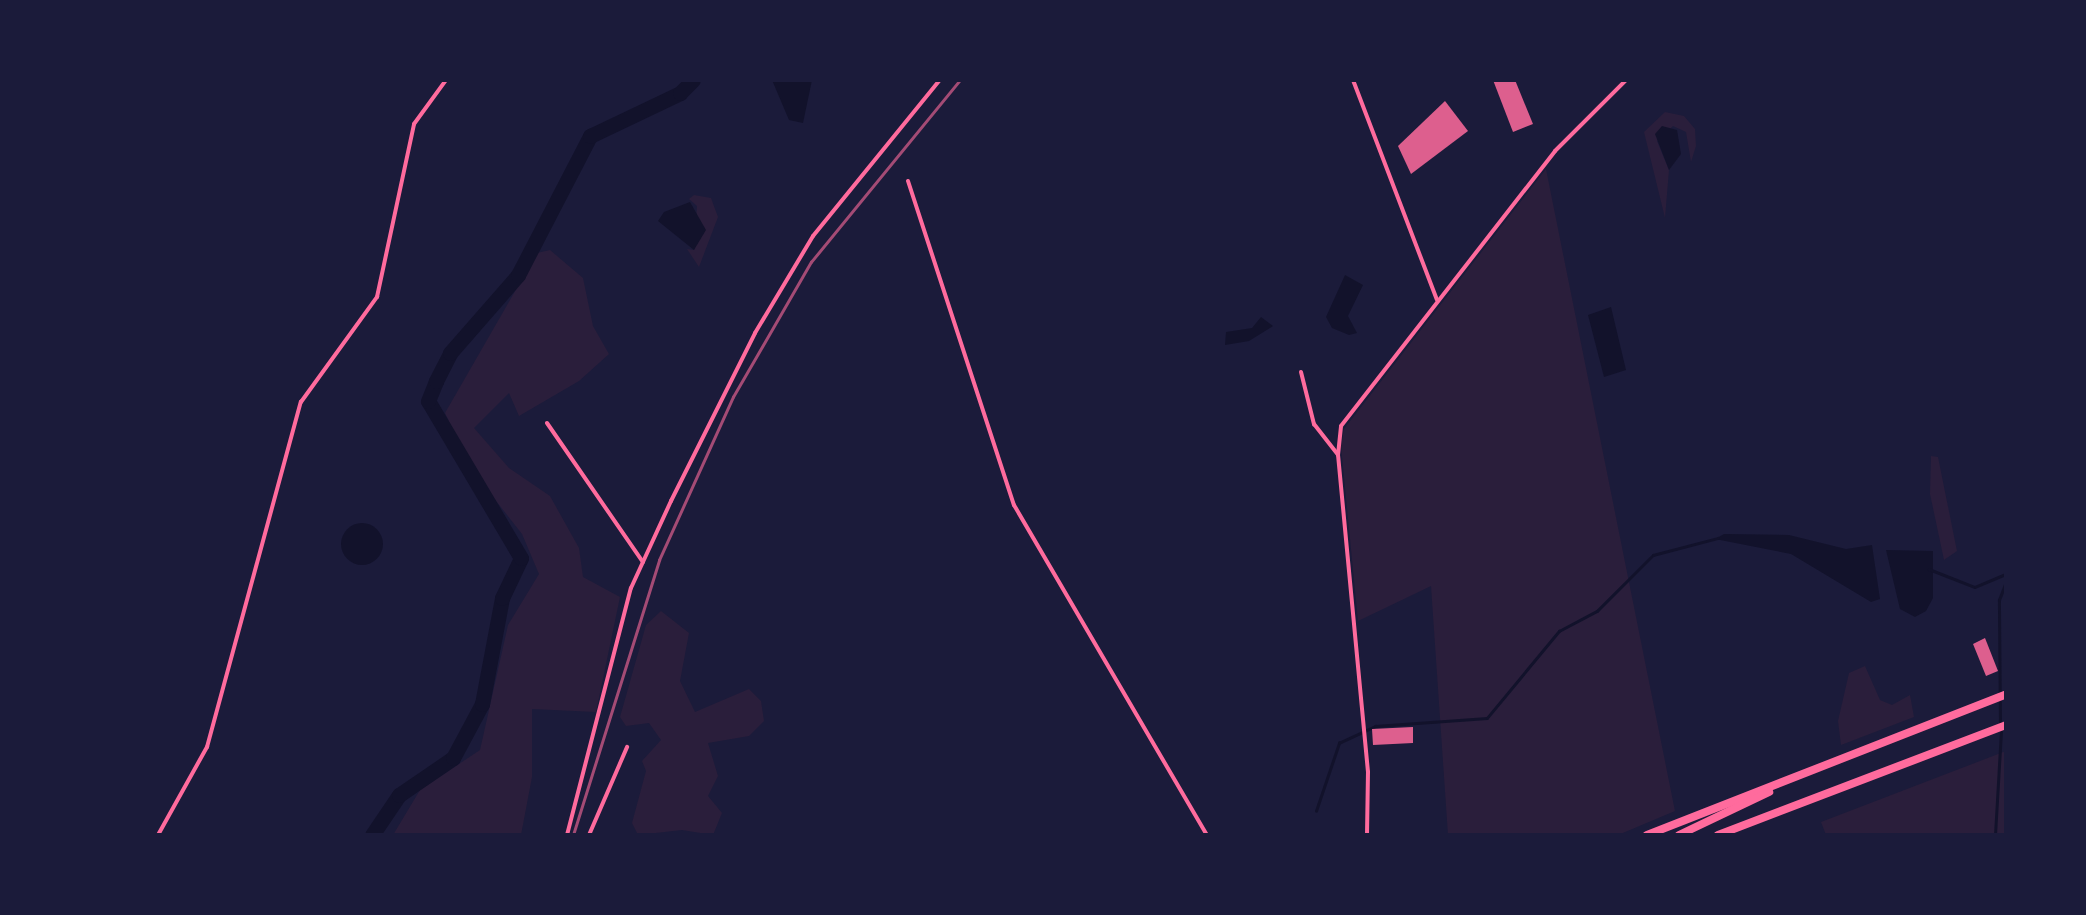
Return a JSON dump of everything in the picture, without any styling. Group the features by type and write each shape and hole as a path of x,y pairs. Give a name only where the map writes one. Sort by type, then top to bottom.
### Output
{"highway":[{"path":"1647,835 2006,694"},
{"path":"1719,835 1742,830 2006,725"},
{"path":"1679,835 1781,784"}],"street":[{"path":"158,835 207,746 300,402 377,298 414,124 446,80"},
{"path":"567,835 643,562 755,333 814,236 940,80"},
{"path":"1353,80 1437,300"},
{"path":"1367,835 1364,720 1338,456 1348,414 1554,150 1626,80"},
{"path":"908,180 1014,505 1207,835"},
{"path":"1300,372 1314,424 1338,456"},
{"path":"547,423 643,562"},
{"path":"589,835 627,747"}],"shaded area":[{"path":"772,80 812,80 803,123 789,120"},
{"path":"1665,112 1684,116 1695,129 1696,146 1691,162 1686,132 1673,126 1657,141 1669,170 1665,218 1644,132"},
{"path":"1662,126 1677,130 1681,154 1669,170 1655,134"},
{"path":"1546,169 1675,811 1618,835 1448,835 1431,586 1358,621 1341,446 1344,429"},
{"path":"694,195 711,198 718,217 699,267 687,249 694,250 697,206 689,199"},
{"path":"690,202 706,230 694,250 658,221 664,212"},
{"path":"550,250 583,278 593,326 609,354 579,381 519,416 509,393 474,428 509,468 550,496 579,548 583,577 620,597 596,712 532,709 532,777 521,835 393,835 420,790 480,750 508,625 539,574 522,534 471,469 445,413 537,253"},
{"path":"1345,275 1363,285 1348,316 1357,333 1349,335 1332,328 1326,317"},
{"path":"1611,307 1626,370 1604,377 1588,315"},
{"path":"1261,317 1273,326 1249,341 1225,345 1226,332 1252,328"},
{"path":"1931,456 1938,457 1957,551 1944,560 1930,494"},
{"path":"362,523 377,529 383,544 377,559 362,565 347,559 341,544 347,529"},
{"path":"1724,534 1789,535 1846,549 1872,545 1880,599 1871,602 1791,554 1715,539"},
{"path":"1886,550 1933,551 1933,598 1926,611 1915,617 1900,609"},
{"path":"661,611 689,633 680,681 695,712 749,689 761,701 764,721 749,736 708,743 718,776 708,796 722,813 713,835 682,830 638,835 632,823 646,771 642,761 661,740 649,723 626,726 620,717 646,625"},
{"path":"1865,666 1880,700 1892,705 1910,695 1914,717 1841,745 1838,721 1849,673"},
{"path":"2006,751 2006,835 1826,835 1821,822"}],"building":[{"path":"1493,80 1515,80 1533,124 1513,132"},
{"path":"1445,101 1468,131 1411,174 1398,146"},
{"path":"1985,638 1998,671 1986,676 1973,644"},
{"path":"1413,727 1413,743 1373,745 1372,729"}],"waterway":[{"path":"372,835 399,795 453,758 482,704 502,598 521,558 428,401 436,381 450,353 518,275 590,136 680,93 693,80"},
{"path":"1316,811 1339,743 1375,726 1487,718 1559,631 1597,611 1653,555 1718,538"},
{"path":"1929,569 1975,587 2006,574"},
{"path":"2000,724 1999,600 2006,582"},
{"path":"1995,835 2001,732"}],"railway":[{"path":"573,835 659,560 733,397 811,262 960,80"}]}
